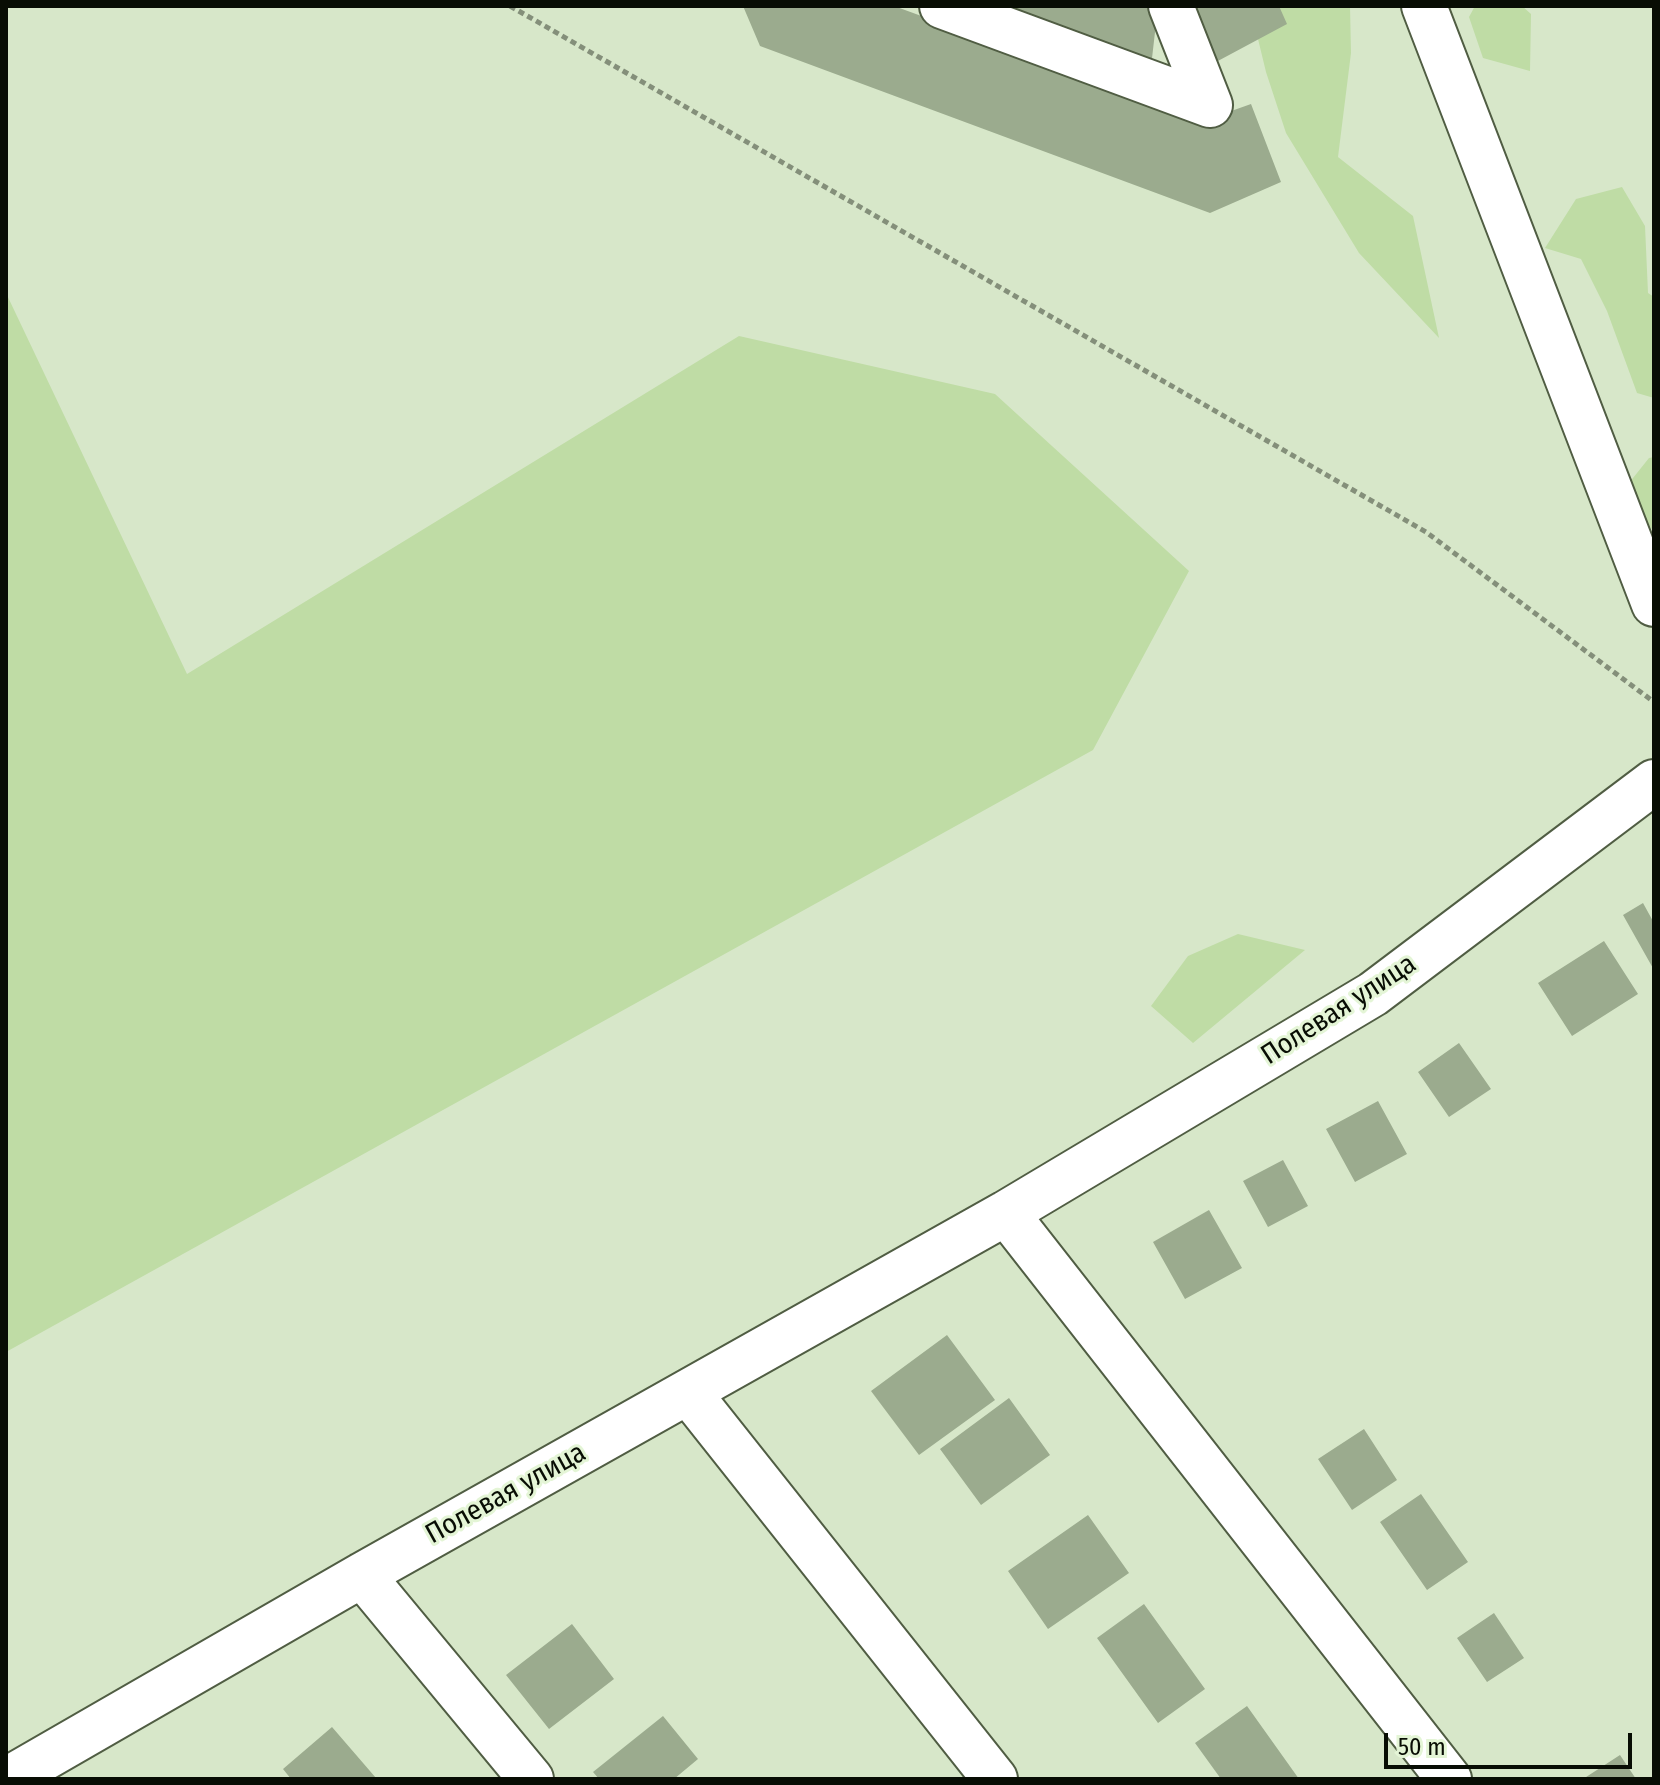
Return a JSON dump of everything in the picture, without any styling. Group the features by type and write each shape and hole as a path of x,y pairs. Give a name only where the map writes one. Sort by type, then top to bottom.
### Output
{"street":[{"path":"942,6 1210,105 1171,6"},
{"path":"1424,6 1654,604"},
{"name":"Полевая улица","path":"8,1779 362,1575 1006,1213 1373,994 1654,782"},
{"path":"1006,1213 1449,1779"},
{"path":"688,1392 995,1779"},
{"path":"362,1575 531,1779"}],"path":[{"path":"510,6 1426,532 1654,702"}],"green space":[{"path":"1250,6 1350,6 1351,53 1338,157 1413,216 1439,338 1359,253 1286,133 1266,72"},
{"path":"1475,6 1522,6 1531,14 1530,71 1483,58 1469,17"},
{"path":"1622,187 1645,226 1648,293 1654,297 1654,398 1637,393 1607,311 1581,259 1545,248 1576,199"},
{"path":"6,293 187,674 739,336 995,394 1189,571 1093,750 6,1352"},
{"path":"1654,457 1653,531 1625,488 1649,458"},
{"path":"1238,934 1305,950 1193,1043 1151,1006 1188,956"}],"building":[{"path":"743,6 894,6 1206,120 1251,104 1281,182 1210,213 760,46"},
{"path":"994,6 1158,6 1151,67"},
{"path":"1190,6 1279,6 1287,24 1216,62"},
{"path":"1643,903 1654,923 1654,970 1623,915"},
{"path":"1604,941 1638,994 1572,1036 1538,983"},
{"path":"1459,1043 1491,1089 1449,1117 1418,1072"},
{"path":"1378,1101 1407,1154 1355,1182 1326,1129"},
{"path":"1283,1160 1308,1206 1268,1227 1243,1181"},
{"path":"1209,1210 1242,1268 1185,1299 1153,1242"},
{"path":"947,1335 995,1400 919,1455 871,1391"},
{"path":"1009,1398 1050,1455 981,1505 940,1449"},
{"path":"1364,1429 1397,1480 1352,1510 1318,1459"},
{"path":"1421,1494 1468,1562 1427,1590 1380,1522"},
{"path":"1088,1515 1129,1573 1048,1629 1008,1571"},
{"path":"1144,1604 1205,1689 1158,1723 1097,1638"},
{"path":"1494,1613 1524,1658 1487,1682 1457,1638"},
{"path":"572,1624 614,1679 549,1729 506,1675"},
{"path":"1247,1706 1299,1779 1221,1779 1195,1743"},
{"path":"663,1716 698,1759 674,1779 599,1779 593,1772"},
{"path":"332,1727 375,1779 291,1779 283,1769"},
{"path":"1620,1755 1636,1779 1583,1779"}]}
